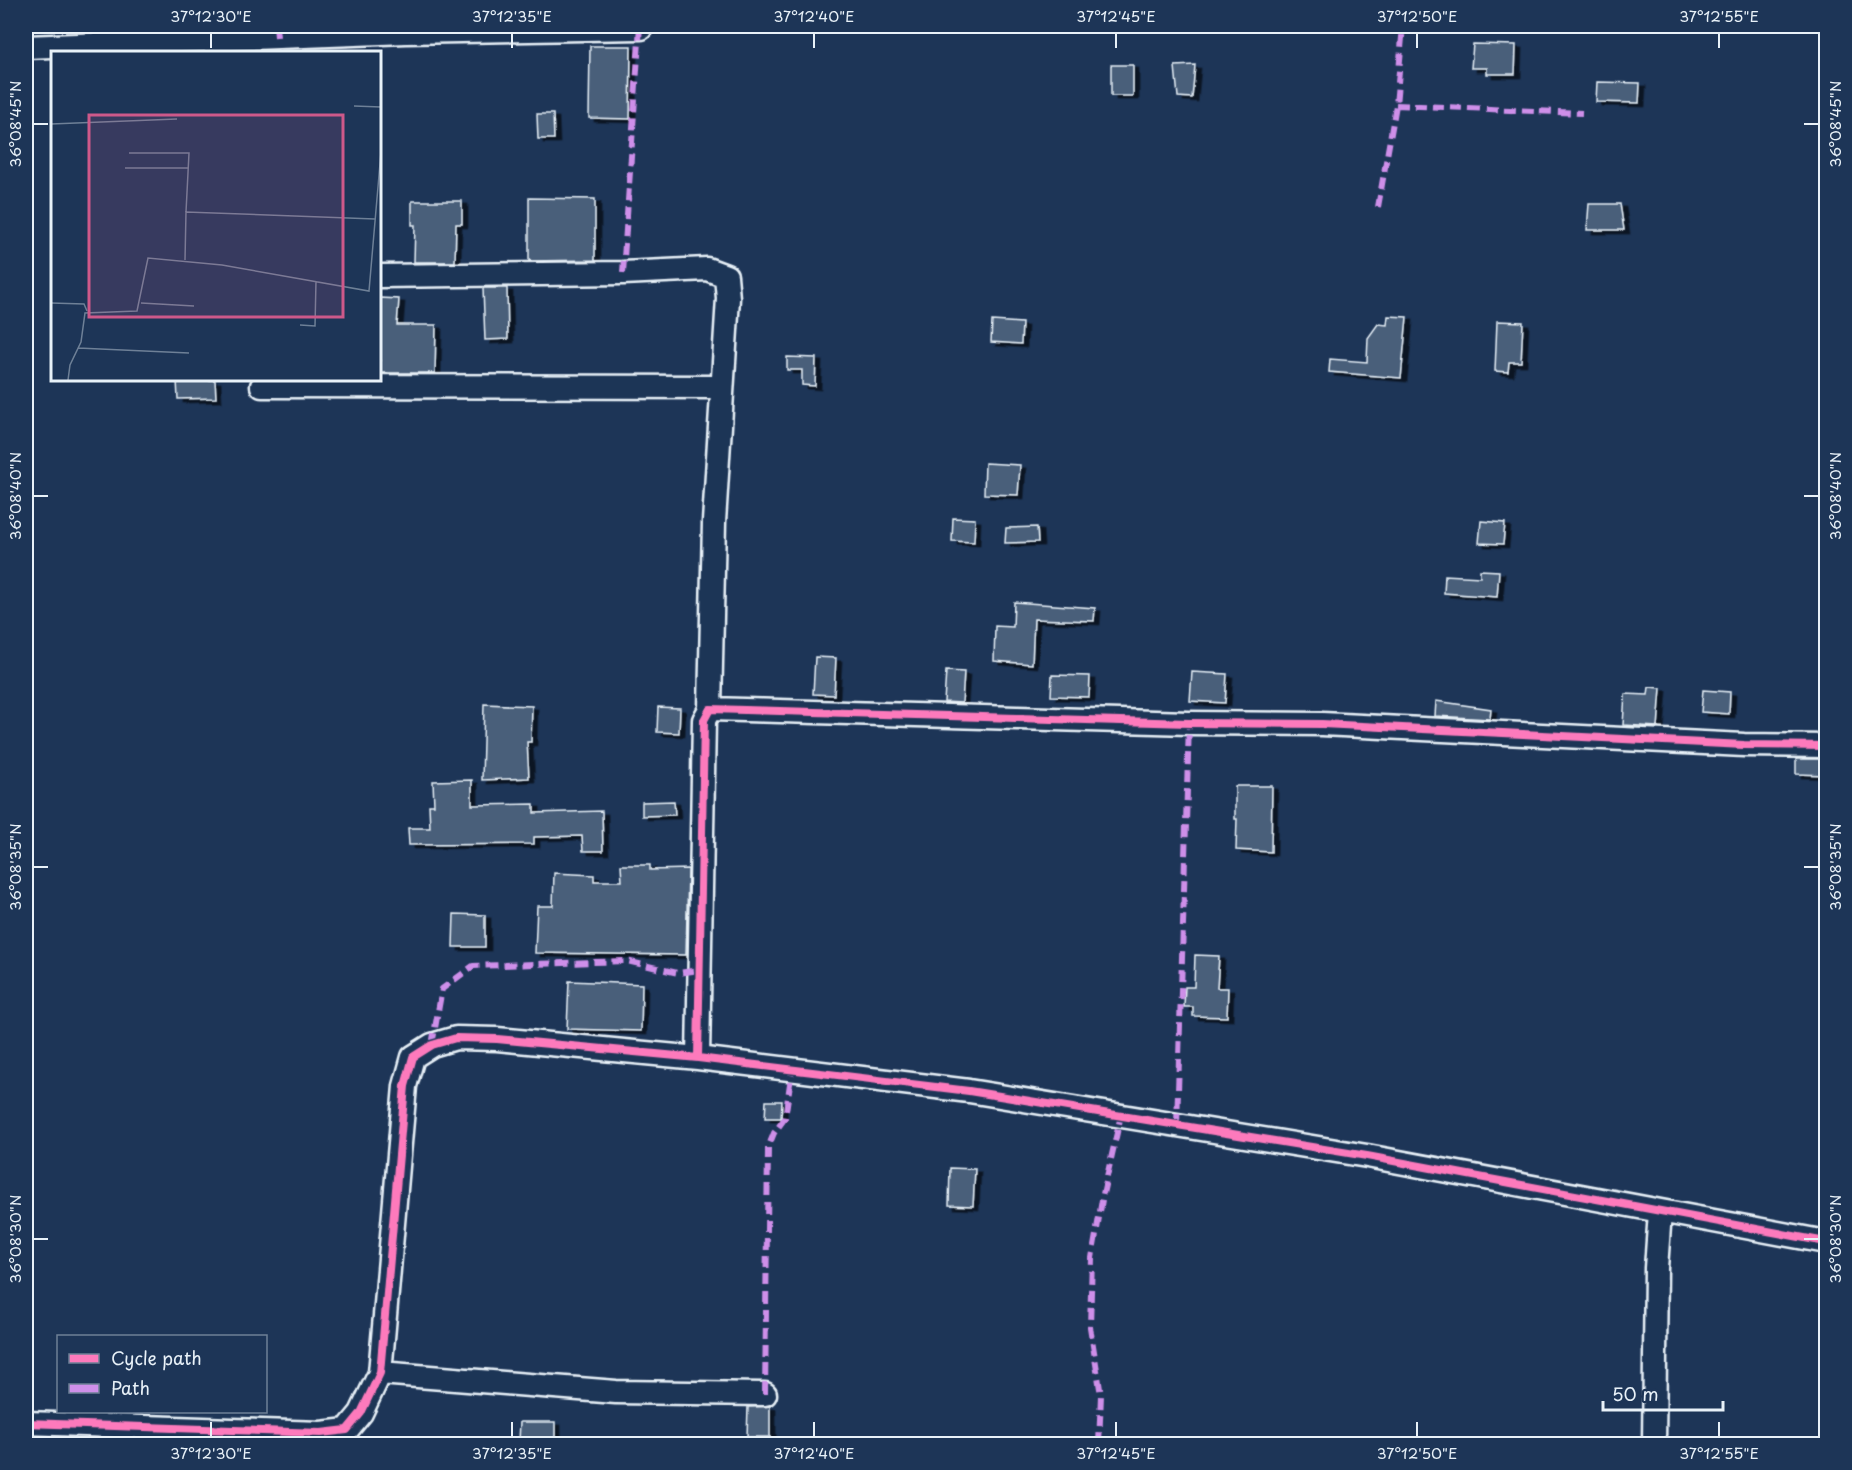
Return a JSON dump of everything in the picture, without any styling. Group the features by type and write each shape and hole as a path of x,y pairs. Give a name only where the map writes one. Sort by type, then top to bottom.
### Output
{"street":[{"path":"26,47 406,32 640,28"},
{"path":"381,276 623,273 707,269 726,276 728,298 714,522 710,709 704,720 698,1058"},
{"path":"262,386 722,387"},
{"path":"710,709 1189,723 1322,723 1722,744 1827,746"},
{"path":"26,1424 321,1433 347,1430 362,1413 380,1373 405,1086 413,1057 432,1044 456,1038 497,1039 698,1058 969,1091 1367,1156 1827,1242"},
{"path":"1654,1444 1656,1268 1660,1212"},
{"path":"380,1373 616,1392 765,1394"}],"building":[{"path":"1473,44 1516,45 1515,74 1487,74 1487,68 1471,68"},
{"path":"590,46 631,46 630,119 589,118"},
{"path":"1111,65 1133,65 1133,96 1111,96"},
{"path":"1195,65 1192,98 1178,97 1175,66"},
{"path":"1597,82 1640,83 1639,103 1596,102"},
{"path":"537,114 553,114 554,139 538,139"},
{"path":"529,198 595,199 595,260 529,261"},
{"path":"412,201 462,201 462,224 456,224 455,262 414,262 415,225 412,225"},
{"path":"1589,204 1620,204 1624,230 1587,230"},
{"path":"483,288 507,288 508,339 485,340"},
{"path":"381,298 399,299 397,325 436,325 435,373 381,373"},
{"path":"1388,316 1407,317 1401,378 1329,372 1330,359 1367,362 1368,338 1378,324 1387,325"},
{"path":"992,321 1022,323 1021,344 991,342"},
{"path":"1497,321 1523,322 1521,362 1509,362 1508,372 1495,371"},
{"path":"787,357 816,358 815,386 802,385 802,370 787,370"},
{"path":"177,381 215,381 216,398 178,399"},
{"path":"985,463 1020,465 1018,495 984,494"},
{"path":"953,518 975,519 974,542 952,541"},
{"path":"1481,521 1505,523 1503,544 1479,543"},
{"path":"1037,527 1038,542 1005,543 1006,528"},
{"path":"1480,570 1499,571 1497,597 1444,593 1445,575 1480,577"},
{"path":"1014,602 1095,608 1094,621 1034,619 1032,664 994,661 995,626 1013,627"},
{"path":"815,657 836,658 834,695 813,694"},
{"path":"946,671 964,672 962,703 944,702"},
{"path":"1192,672 1227,674 1225,703 1190,701"},
{"path":"1052,675 1090,676 1089,697 1051,696"},
{"path":"1649,687 1661,688 1658,727 1623,725 1625,694 1648,695"},
{"path":"1703,690 1730,692 1729,714 1701,712"},
{"path":"1436,701 1491,709 1490,719 1435,716"},
{"path":"484,704 532,706 531,742 527,742 529,778 482,780"},
{"path":"658,707 680,708 679,733 657,732"},
{"path":"1796,759 1827,759 1827,775 1796,774"},
{"path":"472,780 472,805 534,804 534,813 602,811 603,851 583,851 582,836 534,837 534,844 409,845 408,828 430,828 429,805 434,805 433,781"},
{"path":"1235,786 1272,786 1271,852 1236,850"},
{"path":"674,801 675,815 642,816 642,802"},
{"path":"621,865 650,865 650,870 688,869 686,955 535,953 537,906 553,906 554,873 594,875 594,881 622,881"},
{"path":"454,914 485,915 485,947 453,947"},
{"path":"1195,955 1219,956 1217,988 1228,988 1227,1017 1193,1016 1193,1007 1184,1007 1185,987 1194,987"},
{"path":"569,981 642,984 641,1031 567,1029"},
{"path":"766,1101 782,1101 781,1118 765,1118"},
{"path":"950,1168 975,1169 973,1206 949,1205"},
{"path":"770,1406 770,1437 747,1437 748,1407"},
{"path":"520,1422 555,1422 555,1442 519,1442"}],"marked path":[{"path":"276,26 277,37"},
{"path":"623,273 640,26"},
{"path":"1378,207 1396,105 1403,26"},
{"path":"1396,105 1582,113"},
{"path":"1177,1125 1189,723"},
{"path":"432,1045 442,989 473,966 627,961 678,973 700,970"},
{"path":"765,1394 768,1148 774,1133 785,1118 792,1070"},
{"path":"1099,1444 1101,1395 1090,1327 1092,1258 1103,1194 1121,1115"}],"cycle path":[{"path":"698,1058 704,720 710,709 1189,723 1322,724 1744,745 1826,746"},
{"path":"26,1423 321,1433 347,1430 361,1413 380,1373 405,1086 413,1057 432,1045 456,1038 497,1039 698,1058 969,1091 1367,1156 1826,1242"}]}
